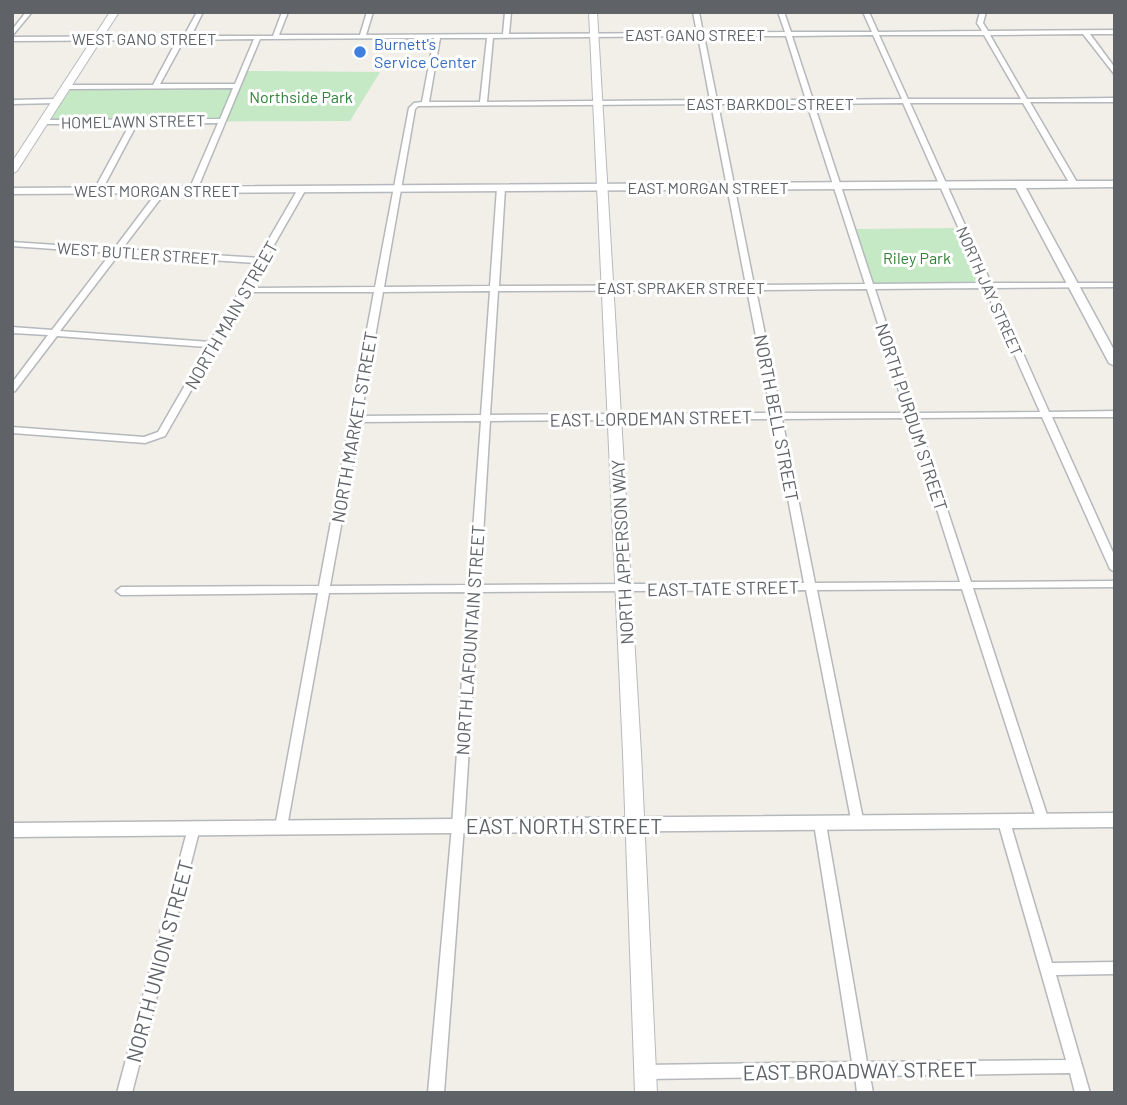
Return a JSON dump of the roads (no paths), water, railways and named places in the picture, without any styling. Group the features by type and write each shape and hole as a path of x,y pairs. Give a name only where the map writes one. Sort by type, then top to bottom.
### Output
{"main road":[{"path":"12,171 114,12"},
{"name":"NORTH APPERSON WAY","path":"593,12 604,187 645,1083"}],"street":[{"path":"12,36 29,12"},
{"path":"155,86 200,12"},
{"path":"275,37 285,12"},
{"path":"363,36 370,12"},
{"path":"506,36 508,12"},
{"name":"NORTH BELL STREET","path":"696,12 858,824"},
{"name":"NORTH PURDUM STREET","path":"781,12 1043,821"},
{"name":"NORTH JAY STREET","path":"866,12 1115,569"},
{"path":"983,12 981,23 986,33 1074,184"},
{"path":"1086,32 1115,72"},
{"name":"EAST GANO STREET","path":"275,37 1115,32"},
{"name":"WEST GANO STREET","path":"12,36 275,37"},
{"name":"NORTH MARKET STREET","path":"281,827 412,108 425,104 437,36"},
{"path":"483,104 490,36"},
{"path":"193,190 258,37"},
{"path":"66,87 237,86"},
{"name":"EAST BARKDOL STREET","path":"425,104 1115,100"},
{"path":"12,102 57,102"},
{"path":"98,190 135,121"},
{"name":"HOMELAWN STREET","path":"44,122 223,121"},
{"path":"1019,184 1115,363"},
{"name":"EAST MORGAN STREET","path":"302,189 1115,184"},
{"name":"NORTH LAFOUNTAIN STREET","path":"436,1093 458,826 501,188"},
{"name":"WEST MORGAN STREET","path":"12,191 302,189"},
{"name":"NORTH MAIN STREET","path":"12,430 155,439 162,435 247,290 302,189"},
{"path":"12,389 163,190"},
{"name":"WEST BUTLER STREET","path":"12,244 263,261"},
{"name":"EAST SPRAKER STREET","path":"247,290 1115,285"},
{"path":"12,330 214,345"},
{"name":"EAST LORDEMAN STREET","path":"355,419 1115,414"},
{"name":"EAST TATE STREET","path":"121,591 1115,583"},
{"name":"EAST NORTH STREET","path":"12,830 1115,820"},
{"path":"1004,822 1083,1093"},
{"path":"820,824 865,1093"},
{"name":"NORTH UNION STREET","path":"124,1093 194,828"},
{"path":"1047,969 1115,968"},
{"name":"EAST BROADWAY STREET","path":"645,1083 861,1070 1076,1066"}],"place":[{"name":"Burnett's Service Center","path":"360,52"}],"park label":[{"name":"Northside Park","path":"301,96"},
{"name":"Riley Park","path":"917,257"}]}
